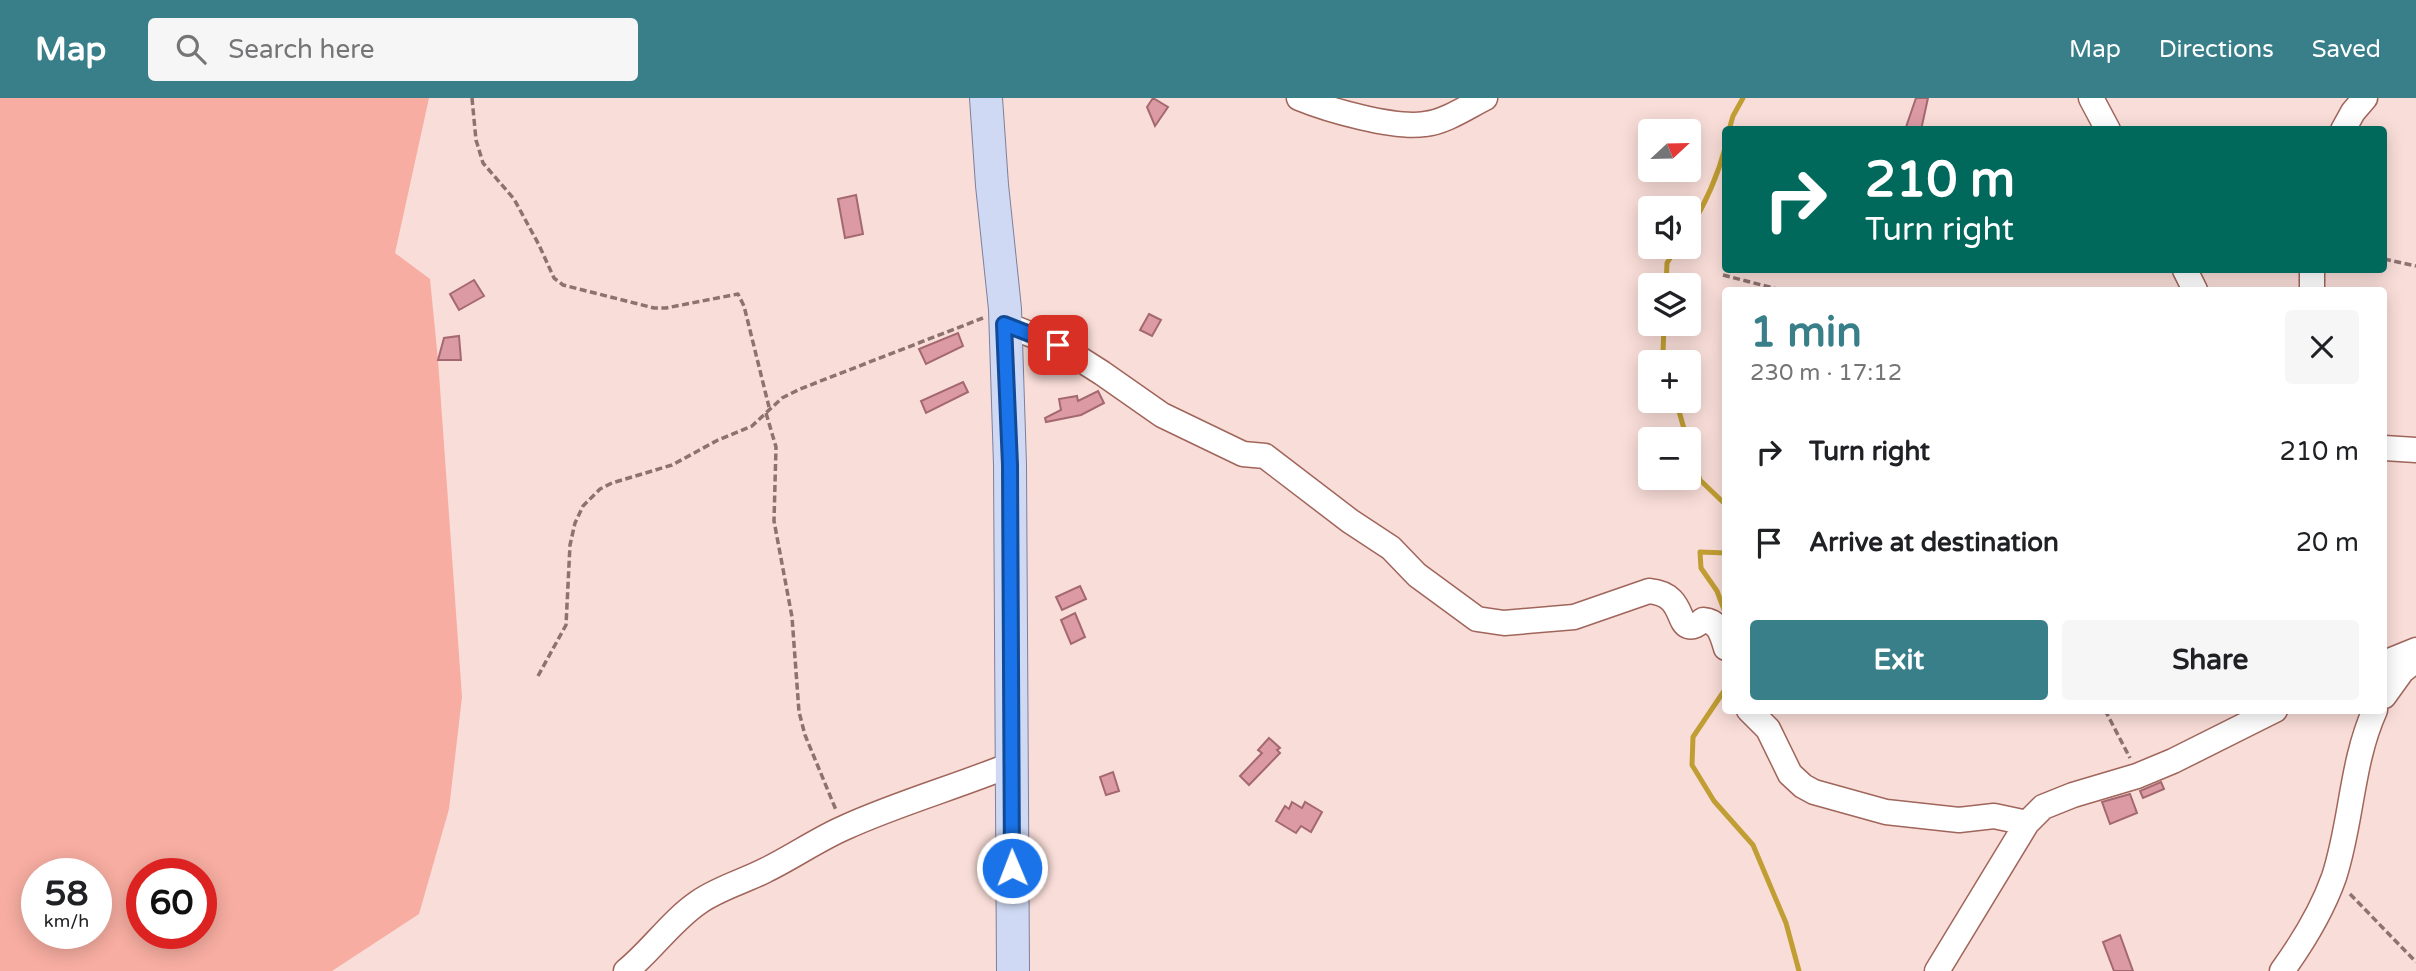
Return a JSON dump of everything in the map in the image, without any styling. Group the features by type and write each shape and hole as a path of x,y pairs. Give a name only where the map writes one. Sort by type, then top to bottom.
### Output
{"main road":[{"path":"986,98 1005,316 1010,465 1013,971"}],"street":[{"path":"1299,98 1329,109 1374,119 1424,125 1485,98"},
{"path":"2091,98 2106,126"},
{"path":"2345,126 2365,98"},
{"path":"1005,316 1058,345 1162,415 1243,454 1265,456 1350,521 1391,548 1418,575 1477,619 1504,623 1574,617 1649,591 1669,597 1688,626 1694,626 1703,620 1714,623 1722,634"},
{"path":"2387,448 2416,450"},
{"path":"2387,662 2416,650"},
{"path":"2387,692 2402,671 2416,660"},
{"path":"1753,714 1768,729 1790,774 1802,786 1814,792 1886,812 1959,820 1994,816 2027,822"},
{"path":"1937,971 2027,822 2043,807 2137,776 2267,714"},
{"path":"2283,971 2309,933 2334,878 2365,733 2373,714"},
{"path":"626,971 680,916 699,902 769,869 844,827 1010,765"}],"path":[{"path":"472,98 476,140 483,163 514,200 554,278 563,285 654,307 666,308 738,294 744,306 770,408"},
{"path":"2387,261 2416,266"},
{"path":"1723,275 1769,287"},
{"path":"538,676 566,625 570,545 575,523 583,506 600,489 641,473 672,465 718,440 752,426 782,398 835,373 1005,316"},
{"path":"766,413 776,447 774,521 792,617 799,712 805,735 844,827"},
{"path":"2107,714 2137,776"},
{"path":"2334,878 2416,962"}],"shaded area":[{"path":"0,98 429,98 395,253 430,279 462,697 449,809 419,914 332,971 0,971"}],"building":[{"path":"1153,98 1168,107 1155,126 1147,107"},
{"path":"1916,98 1928,98 1922,126 1906,126"},
{"path":"856,195 863,234 845,238 838,199"},
{"path":"474,280 484,296 459,310 450,294"},
{"path":"1149,314 1161,320 1152,336 1140,330"},
{"path":"958,333 963,346 926,364 919,349"},
{"path":"459,336 461,360 438,360 444,338"},
{"path":"963,382 968,392 926,413 921,401"},
{"path":"1098,391 1104,403 1081,415 1046,422 1045,418 1061,410 1059,399 1077,396 1078,401"},
{"path":"1080,586 1086,599 1062,610 1056,597"},
{"path":"1075,613 1085,637 1071,644 1061,620"},
{"path":"1269,738 1280,748 1277,750 1280,753 1249,785 1240,776 1262,753 1258,750"},
{"path":"1113,772 1119,791 1106,795 1100,777"},
{"path":"2161,782 2164,789 2143,798 2140,791"},
{"path":"2130,794 2137,813 2110,824 2102,802"},
{"path":"1292,802 1302,808 1305,802 1322,812 1311,832 1301,826 1296,833 1276,821 1285,806 1289,809"},
{"path":"2120,935 2133,971 2114,971 2103,942"}],"waterway":[{"path":"1730,126 1743,98"},
{"path":"1701,210 1722,158"},
{"path":"1667,273 1670,259"},
{"path":"1663,350 1664,336"},
{"path":"1679,413 1684,427"},
{"path":"1701,481 1722,501"},
{"path":"1722,553 1700,552 1701,568 1717,591 1722,604"},
{"path":"1722,694 1693,737 1692,765 1714,801 1753,845 1786,923 1799,971"}],"route":[{"path":"1012,868 1010,465 1004,324 1058,345"}]}
